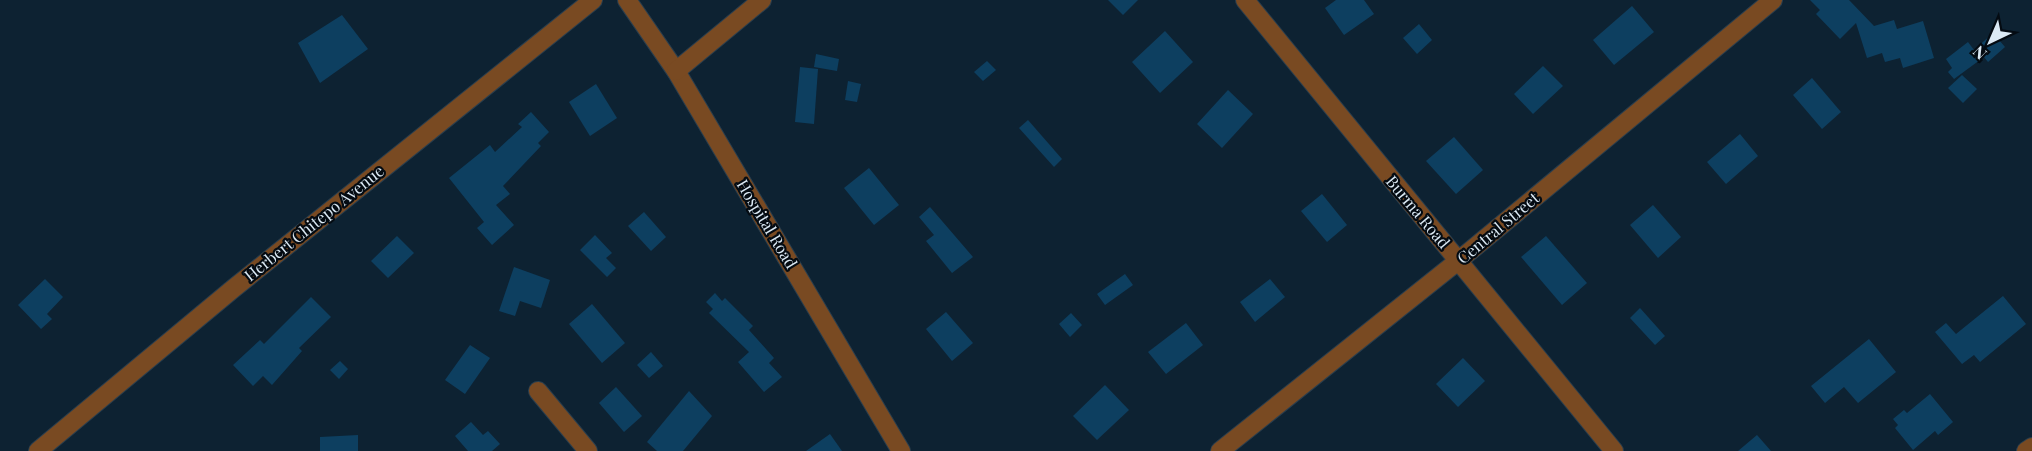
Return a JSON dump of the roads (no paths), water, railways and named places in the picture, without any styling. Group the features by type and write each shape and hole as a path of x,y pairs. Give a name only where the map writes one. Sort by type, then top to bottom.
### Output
{"street":[{"name":"Herbert Chitepo Avenue","path":"38,451 234,288 593,0"},
{"name":"Hospital Road","path":"627,0 676,70 901,451"},
{"path":"676,70 762,0"},
{"name":"Burma Road","path":"1245,0 1614,451"},
{"name":"Central Street","path":"1220,451 1458,261 1773,0"},
{"path":"538,390 588,451"},
{"path":"2026,451 2032,447"}]}
